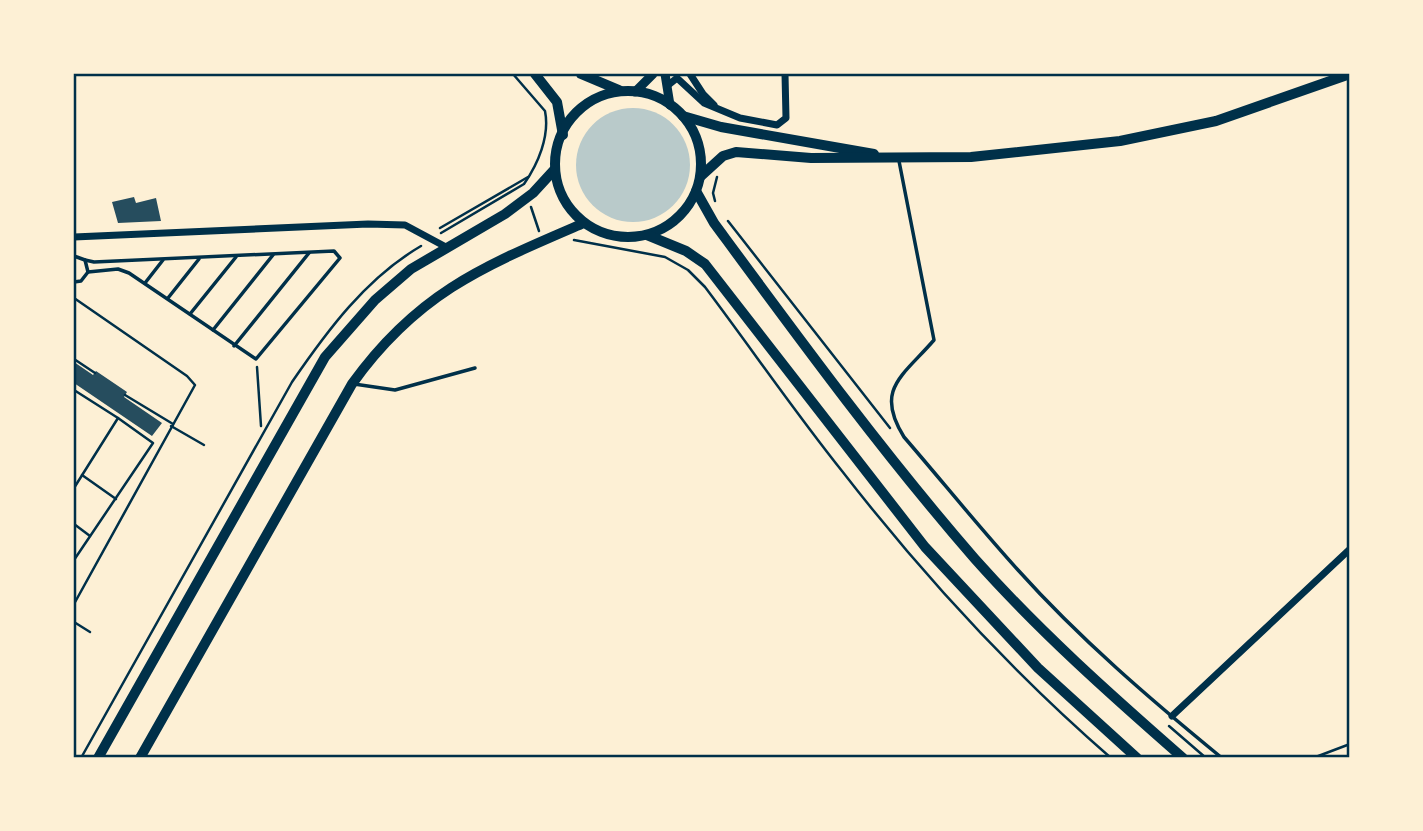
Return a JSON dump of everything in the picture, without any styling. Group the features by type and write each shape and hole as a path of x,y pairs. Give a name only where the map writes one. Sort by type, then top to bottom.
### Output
{"main road":[{"path":"535,74 557,102 563,135 555,169 558,191 584,223 624,237 647,236 686,251 705,264 925,547 1038,668 1137,758"},
{"path":"581,74 619,90 635,92 670,105 693,129 702,154 701,176 696,191 674,220 647,236"},
{"path":"701,176 723,156 736,152 811,158 971,157 1120,141 1216,121 1349,74"},
{"path":"563,135 584,107 601,96 619,90"},
{"path":"683,117 721,127 899,159"},
{"path":"98,758 325,357 375,300 411,269 505,214 533,193 555,169"},
{"path":"696,191 714,223 922,497 977,561 1053,639 1183,758"},
{"path":"140,758 352,384 376,350 437,295 474,271 584,223"}],"street":[{"path":"635,92 653,74"},
{"path":"666,74 670,105"},
{"path":"690,74 703,94 717,107"},
{"path":"667,86 677,78 697,99 740,118 777,125 786,118 785,74"},
{"path":"74,237 368,224 405,225 446,247"},
{"path":"1172,716 1349,549"}],"lane":[{"path":"899,159 934,340 899,380 889,398 892,417 904,437 1018,570 1104,657 1222,758"},
{"path":"74,256 85,260 163,260 334,251 340,258 263,354 256,359 145,283 118,269 88,272 81,281 74,282"},
{"path":"234,346 309,253"},
{"path":"213,330 273,254"},
{"path":"190,314 236,257"},
{"path":"167,298 199,259"},
{"path":"85,260 88,272"},
{"path":"145,283 163,260"},
{"path":"352,384 394,390 475,368"}],"path":[{"path":"513,74 541,104 547,120 539,155 524,184"},
{"path":"440,229 529,176"},
{"path":"566,242 576,239 644,252 665,257 688,270 705,287 841,470 913,558 1037,691 1111,758"},
{"path":"74,298 192,380 195,385 74,604"},
{"path":"74,359 94,373"},
{"path":"251,363 262,361"},
{"path":"257,364 261,426"},
{"path":"74,390 153,443 74,560"},
{"path":"125,394 204,445"},
{"path":"74,488 118,418"},
{"path":"82,475 116,499"},
{"path":"74,524 90,536"},
{"path":"74,622 90,632"},
{"path":"1313,758 1349,744"}],"shaded area":[{"path":"633,108 655,113 673,125 685,143 690,165 685,187 673,205 655,217 633,222 611,217 593,205 581,187 576,165 581,143 593,125 611,113"}],"building":[{"path":"134,197 136,203 156,198 161,221 118,223 112,202"},
{"path":"74,362 93,375 96,371 127,392 124,397 162,423 152,436 74,383"}]}
